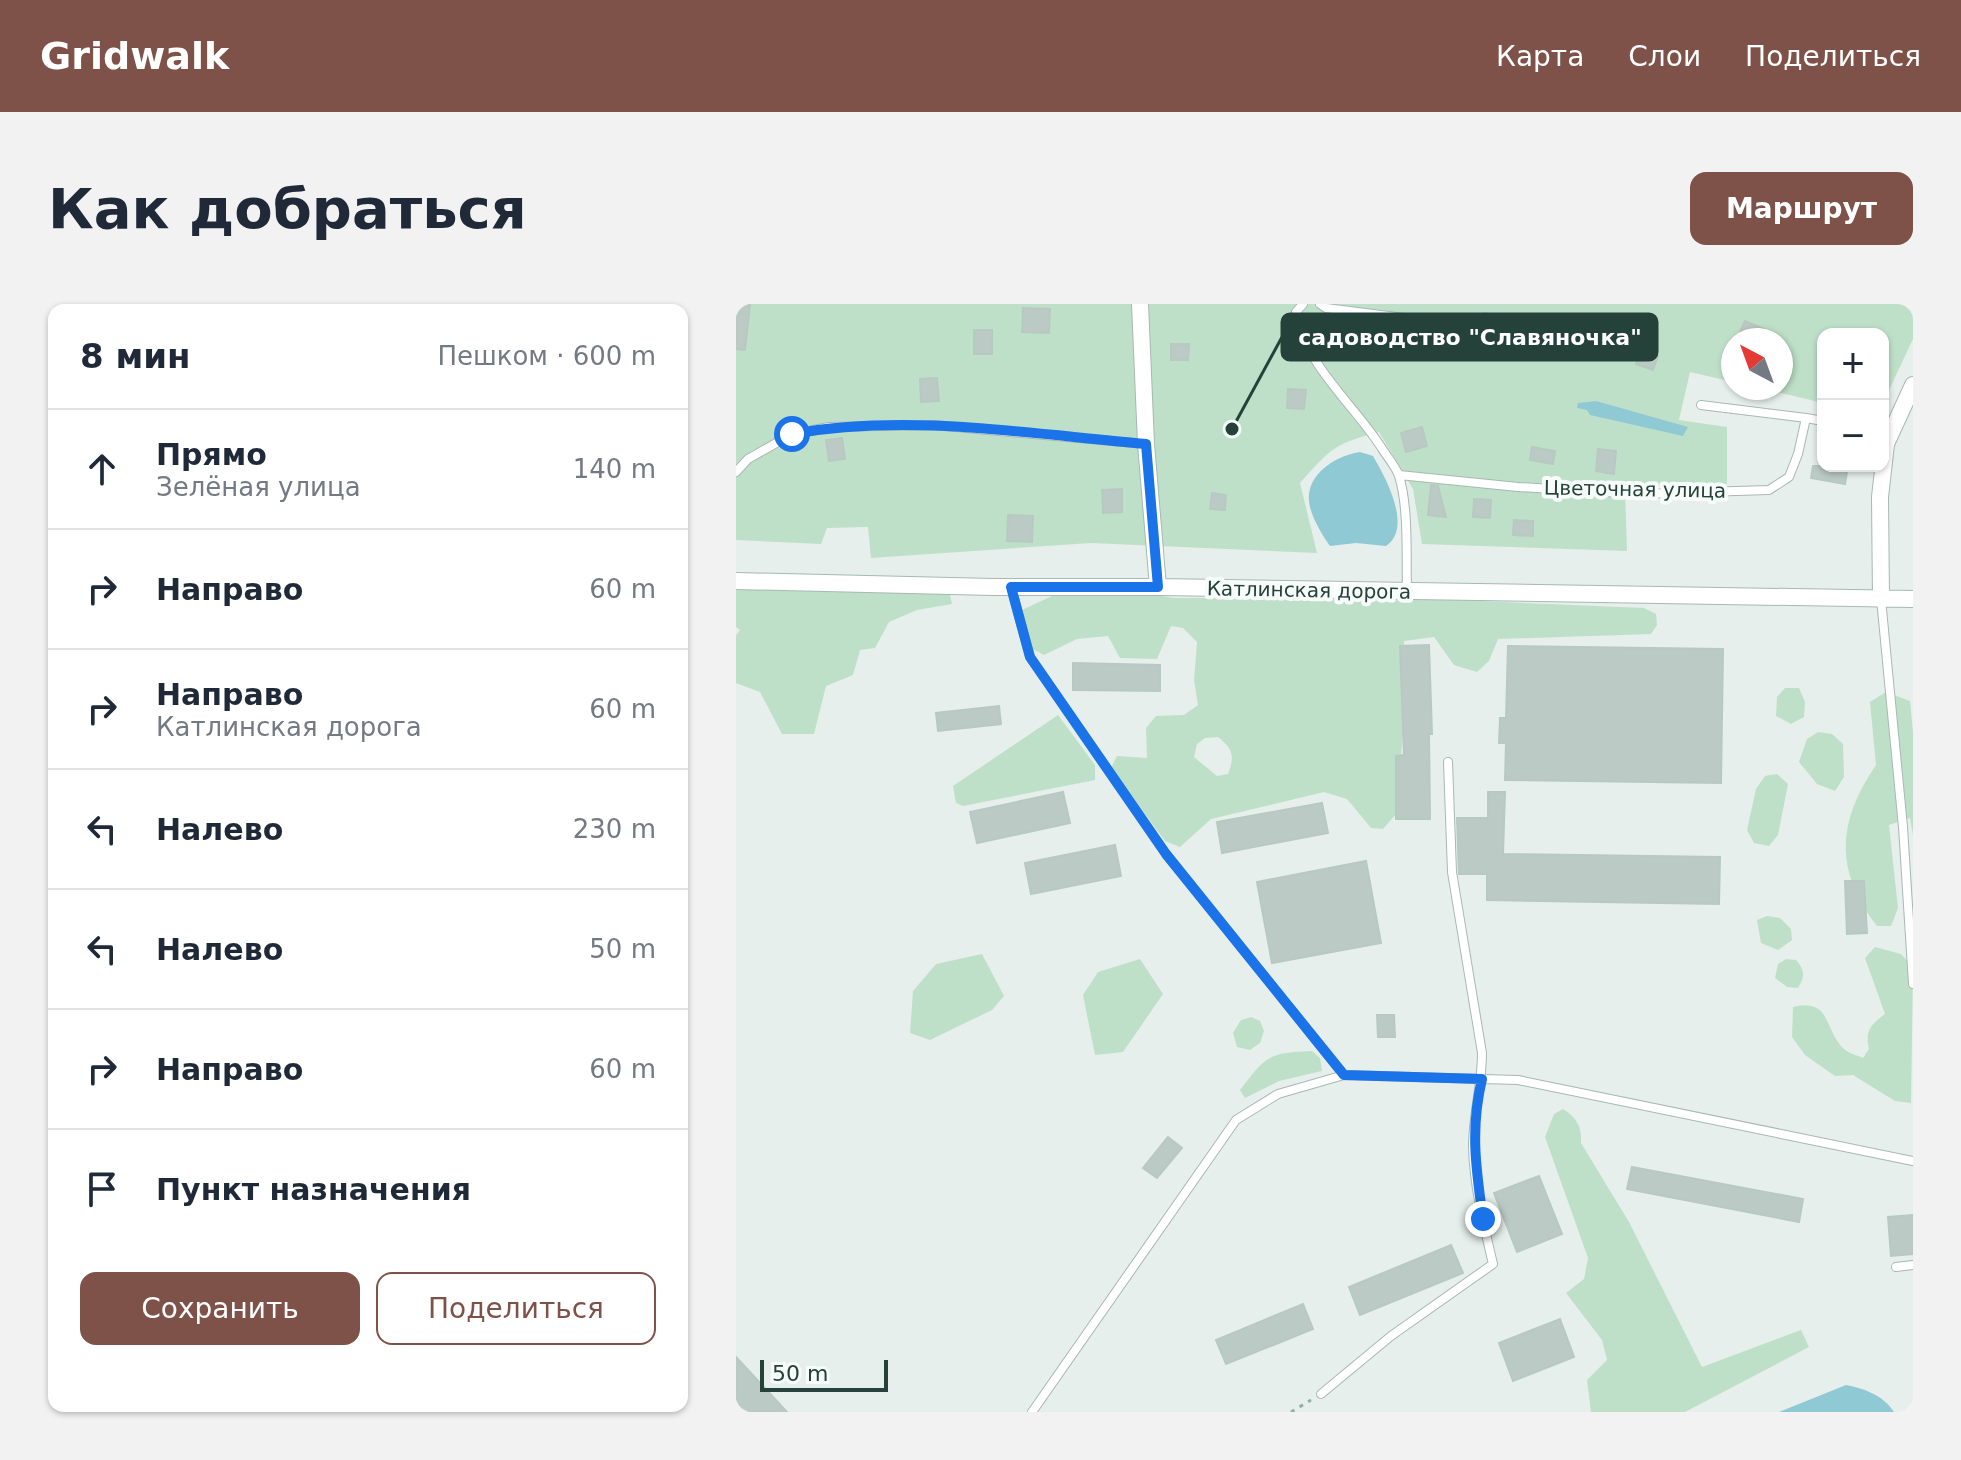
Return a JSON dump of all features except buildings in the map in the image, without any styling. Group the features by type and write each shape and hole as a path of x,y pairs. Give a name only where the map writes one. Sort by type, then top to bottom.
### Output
{"street":[{"path":"1140,304 1146,444 1158,587"},
{"path":"1889,428 1913,385"},
{"path":"1881,599 1882,472"},
{"name":"Катлинская дорога","path":"736,581 1913,599"}],"lane":[{"path":"1303,304 1296,312 1299,332 1330,381 1367,424 1399,475 1404,509 1407,592"},
{"path":"1320,304 1326,308 1451,324"},
{"path":"1701,405 1817,420"},
{"name":"Цветочная улица","path":"1399,475 1518,487 1639,494 1769,490 1789,477 1806,418"},
{"path":"736,472 748,459 792,434 829,427 933,425 1146,444"},
{"path":"1011,587 1030,657 1166,854 1344,1075"},
{"path":"1881,599 1903,827 1913,984"},
{"path":"1321,1394 1391,1336 1493,1264 1473,1149 1475,1110 1482,1079 1482,1053 1452,872 1448,762"},
{"path":"1032,1412 1236,1120 1278,1094 1344,1075 1518,1080 1913,1161"},
{"path":"1896,1267 1913,1265"}],"path":[{"path":"1291,1412 1321,1394"}],"green space":[{"path":"736,304 1913,304 1913,339 1889,390 1889,328 1817,328 1817,402 1793,396 1793,328 1721,328 1721,379 1690,372 1679,420 1727,427 1727,484 1625,488 1627,551 1422,544 1413,489 1379,432 1334,449 1300,483 1317,553 1091,543 871,558 868,527 827,528 821,544 736,540"},
{"path":"736,587 916,588 950,595 952,604 917,610 889,622 875,648 860,650 853,675 826,686 814,734 782,734 760,692 736,683 736,635 740,630 736,627"},
{"path":"1140,592 1173,598 1409,598 1644,608 1656,614 1657,625 1651,634 1498,639 1489,661 1477,672 1454,665 1434,637 1404,641 1405,710 1396,814 1383,829 1371,828 1347,799 1324,792 1211,819 1180,847 1165,841 1111,768 1117,756 1147,758 1146,728 1156,716 1184,715 1198,705 1194,680 1197,642 1183,628 1171,626 1157,659 1120,658 1108,636 1077,639 1044,655 1029,647 1022,610 1054,595","holes":["1218,737 1230,749 1232,762 1228,774 1217,776 1194,757 1197,744 1205,738"]},
{"path":"1785,688 1799,688 1805,702 1804,717 1791,724 1776,716 1777,697"},
{"path":"1886,692 1910,701 1913,835 1910,818 1889,825 1898,908 1891,926 1877,926 1853,885 1846,846 1854,806 1876,765 1870,702"},
{"path":"1058,715 1095,765 1095,780 963,806 956,803 953,786"},
{"path":"1818,732 1832,734 1843,744 1844,777 1835,791 1817,784 1799,762 1807,739"},
{"path":"1777,774 1788,784 1778,835 1769,846 1754,843 1747,830 1756,789 1765,776"},
{"path":"1767,916 1780,918 1791,929 1792,940 1778,950 1761,943 1757,920"},
{"path":"1875,947 1901,954 1913,967 1911,1103 1895,1101 1853,1075 1835,1076 1805,1055 1792,1037 1793,1007 1814,1007 1824,1015 1843,1048 1863,1058 1869,1049 1870,1029 1885,1014 1865,958"},
{"path":"982,954 1004,996 992,1010 930,1040 910,1033 913,991 936,964"},
{"path":"1140,959 1163,994 1123,1052 1095,1055 1083,995 1098,972"},
{"path":"1786,959 1796,960 1801,967 1803,977 1798,988 1787,987 1775,978 1778,964"},
{"path":"1251,1017 1260,1021 1264,1031 1260,1043 1250,1050 1237,1047 1233,1033 1241,1020"},
{"path":"1312,1051 1320,1058 1322,1071 1279,1081 1245,1098 1240,1090 1256,1069 1270,1058"},
{"path":"1563,1109 1578,1123 1581,1143 1629,1222 1702,1367 1801,1330 1809,1347 1685,1412 1591,1412 1587,1380 1607,1360 1602,1340 1566,1293 1584,1279 1588,1258 1545,1137 1554,1114"}],"water":[{"path":"1596,401 1688,427 1683,436 1590,415 1587,410 1577,408 1578,403"},
{"path":"1360,452 1373,456 1394,502 1397,527 1394,538 1386,546 1356,543 1330,546 1312,514 1309,501 1311,485 1328,465"},
{"path":"1846,1385 1873,1394 1885,1401 1894,1412 1779,1412"}],"place":[{"name":"садоводство \"Славяночка\"","path":"1232,429"}],"route":[{"path":"792,434 829,427 933,425 1146,444 1158,587 1011,587 1030,657 1166,854 1344,1075 1482,1079 1475,1110 1473,1149 1483,1219"}]}
